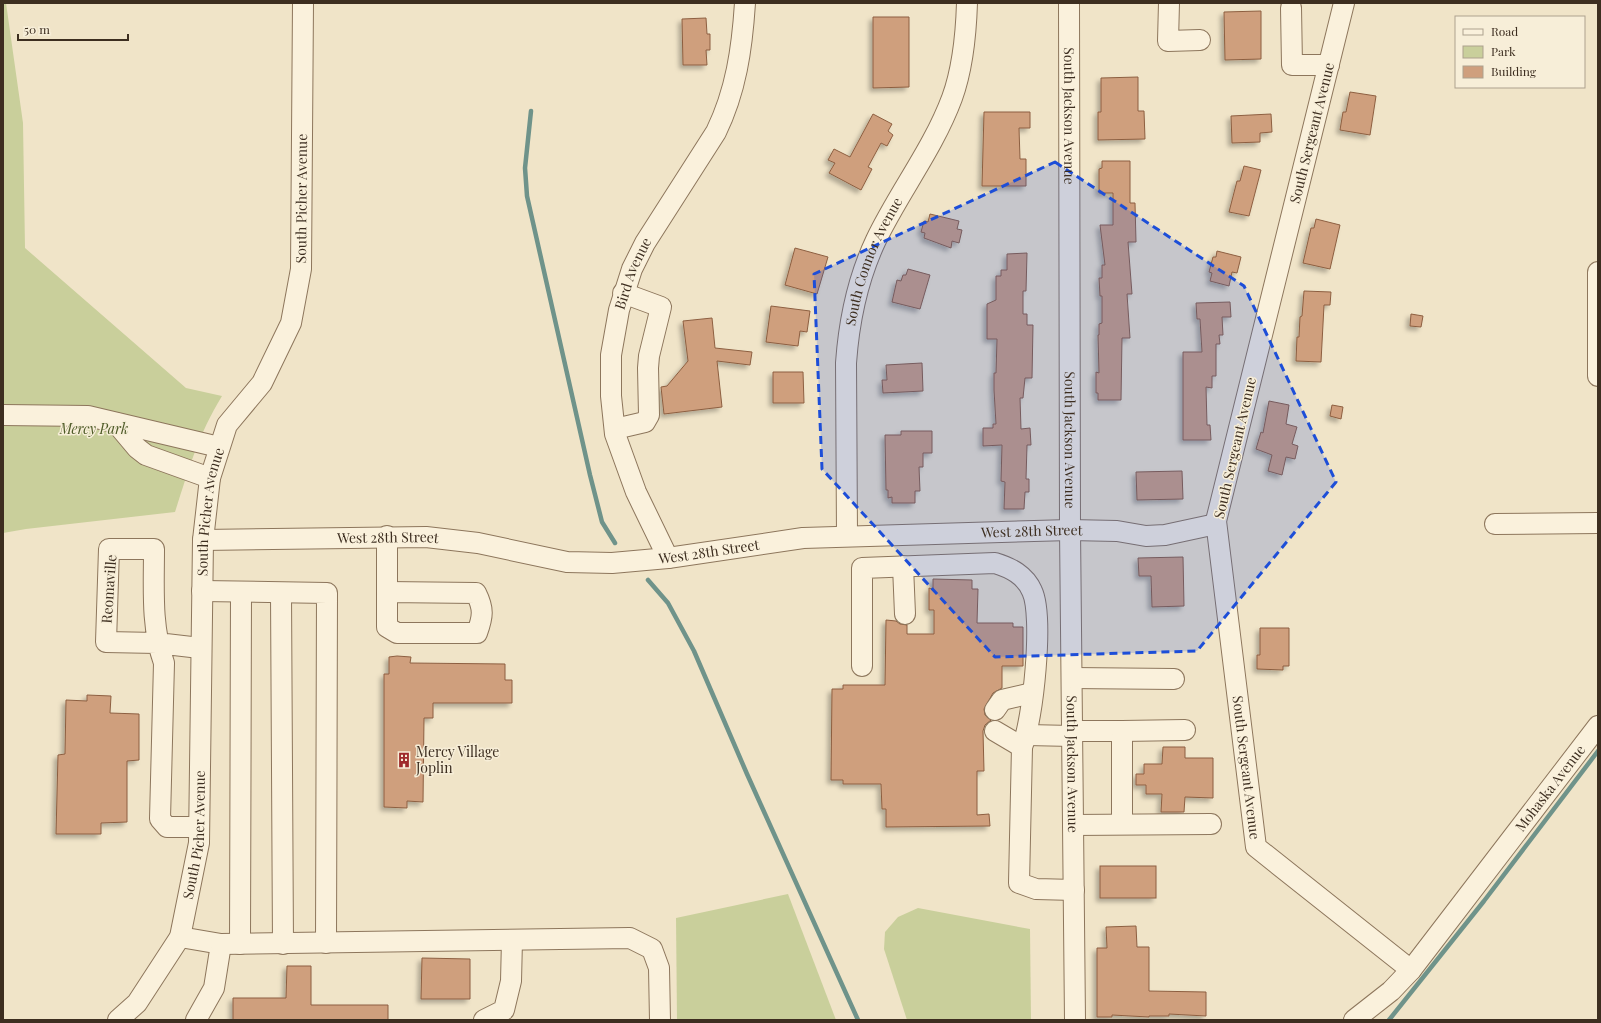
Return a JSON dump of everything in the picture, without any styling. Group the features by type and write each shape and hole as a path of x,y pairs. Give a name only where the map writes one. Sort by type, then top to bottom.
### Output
{"street":[{"name":"South Picher Avenue","path":"118,1020 137,1003 180,937 199,843 200,648 203,540 210,478 227,425 262,383 291,323 301,269 303,3"},
{"name":"Bird Avenue","path":"668,558 636,492 624,462 615,429 611,396 611,355 614,332 623,293 632,269 645,243 724,117 740,62 745,3"},
{"name":"South Connor Avenue","path":"847,536 846,363 852,314 865,268 876,240 938,130 952,96 963,49 967,3"},
{"name":"South Jackson Avenue","path":"1069,3 1070,530 1075,1020"},
{"path":"1168,3 1168,41 1200,40"},
{"name":"South Sergeant Avenue","path":"1344,3 1216,524 1256,847 1412,970"},
{"path":"1292,8 1292,64 1329,65"},
{"path":"1598,272 1598,376"},
{"path":"615,429 645,422 649,415 648,368 661,307 623,293"},
{"path":"3,415 88,416 219,447"},
{"path":"116,423 137,448 146,455 210,478"},
{"path":"1495,524 1598,523"},
{"name":"West 28th Street","path":"203,540 388,536 426,537 478,544 567,562 612,563 668,558 803,538 1070,530 1116,531 1146,536 1165,535 1216,524"},
{"path":"905,614 908,535"},
{"path":"387,592 476,593 482,606 482,621 477,633 397,633 387,627 387,592 388,536"},
{"name":"Reomaville","path":"199,827 167,827 160,819 164,663 157,643 154,549 109,548 106,642 157,643 200,648"},
{"path":"862,666 862,568 994,563 1009,567 1023,577 1033,592 1036,606 1035,684 1032,693 1025,741 1019,883 1036,889 1074,890"},
{"path":"202,591 281,594 327,593 326,943"},
{"path":"196,1020 214,988 230,944 241,593"},
{"path":"281,594 283,944"},
{"path":"1072,678 1174,679"},
{"path":"995,710 1002,700 1032,693"},
{"name":"Mohaska Avenue","path":"1354,1020 1391,991 1412,970 1598,726"},
{"path":"995,730 1025,741 1072,733 1185,730"},
{"path":"1122,731 1122,824"},
{"path":"1073,825 1211,824"},
{"path":"180,937 230,944 630,938 652,949 659,968 660,1020"},
{"path":"484,1020 504,1010 511,981 512,940"}],"highlighted area":[{"path":"1055,162 1244,286 1336,482 1197,651 995,657 822,469 814,274"}],"green space":[{"name":"Mercy Park","path":"3,3 6,3 23,123 25,248 186,388 222,396 200,439 175,512 3,533"},
{"path":"788,894 836,1020 677,1020 676,918"},
{"path":"918,908 1030,929 1031,1020 907,1020 884,949 885,932 898,917"}],"building":[{"path":"1261,11 1261,59 1225,60 1224,12"},
{"path":"873,17 909,17 909,87 873,88"},
{"path":"706,18 707,34 710,34 710,50 706,50 707,65 683,65 682,19"},
{"path":"1138,77 1138,111 1144,111 1145,139 1098,140 1098,112 1101,112 1101,78"},
{"path":"1350,92 1376,96 1370,135 1340,130 1343,112 1346,112"},
{"path":"984,112 1030,112 1030,128 1019,128 1020,159 1026,159 1026,186 982,186"},
{"path":"873,114 892,124 888,131 893,135 887,146 881,143 868,167 872,169 861,190 829,173 835,163 828,160 834,149 850,157"},
{"path":"1271,114 1272,132 1260,133 1260,142 1232,143 1231,116"},
{"path":"1102,161 1130,161 1130,203 1135,203 1136,242 1128,242 1132,294 1127,294 1130,338 1122,338 1121,400 1098,400 1098,393 1096,393 1096,372 1099,373 1098,335 1099,324 1102,323 1102,296 1100,296 1099,278 1102,278 1102,265 1105,265 1100,225 1113,225 1113,193 1099,193 1099,169 1102,168"},
{"path":"1244,166 1261,170 1249,216 1229,212 1237,181 1240,181"},
{"path":"930,214 959,221 957,229 962,230 959,243 952,241 951,248 924,238 925,233 921,232 924,221 928,222"},
{"path":"1316,219 1340,225 1330,269 1303,263 1311,228 1314,228"},
{"path":"795,248 828,257 817,294 785,285"},
{"path":"1217,251 1241,257 1237,273 1232,272 1229,286 1210,281 1212,273 1209,272 1213,257 1216,257"},
{"path":"1027,253 1026,291 1023,291 1023,314 1027,314 1027,325 1033,325 1032,378 1025,378 1023,398 1020,398 1021,429 1030,428 1031,445 1027,445 1026,479 1029,479 1029,492 1025,492 1024,509 1004,509 1005,482 1001,481 1002,445 983,446 983,428 993,428 993,424 996,424 994,373 996,373 997,339 987,339 987,304 996,300 996,276 1001,276 1001,270 1007,270 1007,254"},
{"path":"908,269 930,275 920,309 892,302 897,280 901,281 903,275 906,275"},
{"path":"1304,291 1331,292 1330,305 1324,305 1321,362 1296,361 1297,337 1299,337"},
{"path":"1230,302 1231,317 1222,317 1223,335 1219,335 1220,344 1216,344 1216,376 1212,376 1212,388 1206,387 1207,425 1210,425 1211,440 1183,440 1183,352 1202,352 1200,319 1197,319 1196,303"},
{"path":"771,306 810,311 807,332 800,331 798,346 766,342"},
{"path":"1411,314 1423,316 1421,327 1410,326"},
{"path":"712,318 715,348 752,352 750,365 717,361 722,407 664,414 661,387 667,386 688,361 683,321"},
{"path":"922,363 923,391 883,393 882,380 887,380 886,365"},
{"path":"773,372 803,372 804,403 773,403"},
{"path":"1269,401 1289,405 1286,424 1297,427 1292,444 1298,446 1295,459 1286,457 1282,475 1268,471 1272,455 1256,449 1261,432 1263,433"},
{"path":"1332,405 1343,407 1341,419 1330,416"},
{"path":"901,431 932,431 932,453 923,453 923,467 919,467 920,491 915,491 915,503 892,503 892,497 888,498 888,490 886,490 885,435 901,435"},
{"path":"1182,471 1183,499 1137,500 1136,472"},
{"path":"1183,557 1184,606 1152,607 1151,576 1139,576 1138,558"},
{"path":"933,579 972,580 972,589 978,589 977,623 1013,623 1013,627 1023,627 1023,666 1002,666 1002,688 993,693 984,709 985,715 991,720 985,725 983,731 984,771 977,771 977,815 989,814 990,826 886,827 886,809 882,809 881,784 843,784 843,780 831,780 832,689 843,689 843,685 885,685 886,620 896,621 900,624 907,625 907,634 934,634 934,610 929,610 929,588 933,589"},
{"path":"1260,628 1289,628 1289,666 1283,666 1283,670 1257,669 1257,655 1260,655"},
{"name":"Mercy Village Joplin","path":"389,657 411,657 410,663 505,664 505,680 512,680 512,703 433,703 433,718 424,718 423,802 407,801 407,808 384,807 384,674 389,674"},
{"path":"87,695 111,696 110,713 139,714 139,760 127,761 127,822 101,823 101,834 56,834 58,755 65,754 66,700 87,701"},
{"path":"1163,747 1185,747 1185,758 1213,758 1213,798 1185,797 1184,812 1161,812 1162,794 1146,794 1146,785 1136,785 1136,774 1144,774 1144,764 1162,764"},
{"path":"1100,866 1156,866 1156,898 1100,898"},
{"path":"1136,926 1137,947 1149,947 1149,991 1206,992 1206,1016 1169,1014 1169,1016 1149,1017 1112,1015 1112,1017 1097,1017 1097,948 1107,948 1106,927"},
{"path":"422,958 470,959 470,999 421,999"},
{"path":"287,966 311,966 311,1005 388,1005 388,1020 233,1020 233,998 286,998"}],"waterway":[{"path":"531,111 525,168 527,196 590,475 602,522 615,543"},
{"path":"648,580 668,603 694,651 747,774 858,1020"},
{"path":"1389,1020 1484,901 1598,751"}],"place":[{"name":"Mercy Village Joplin","path":"404,760"}]}
